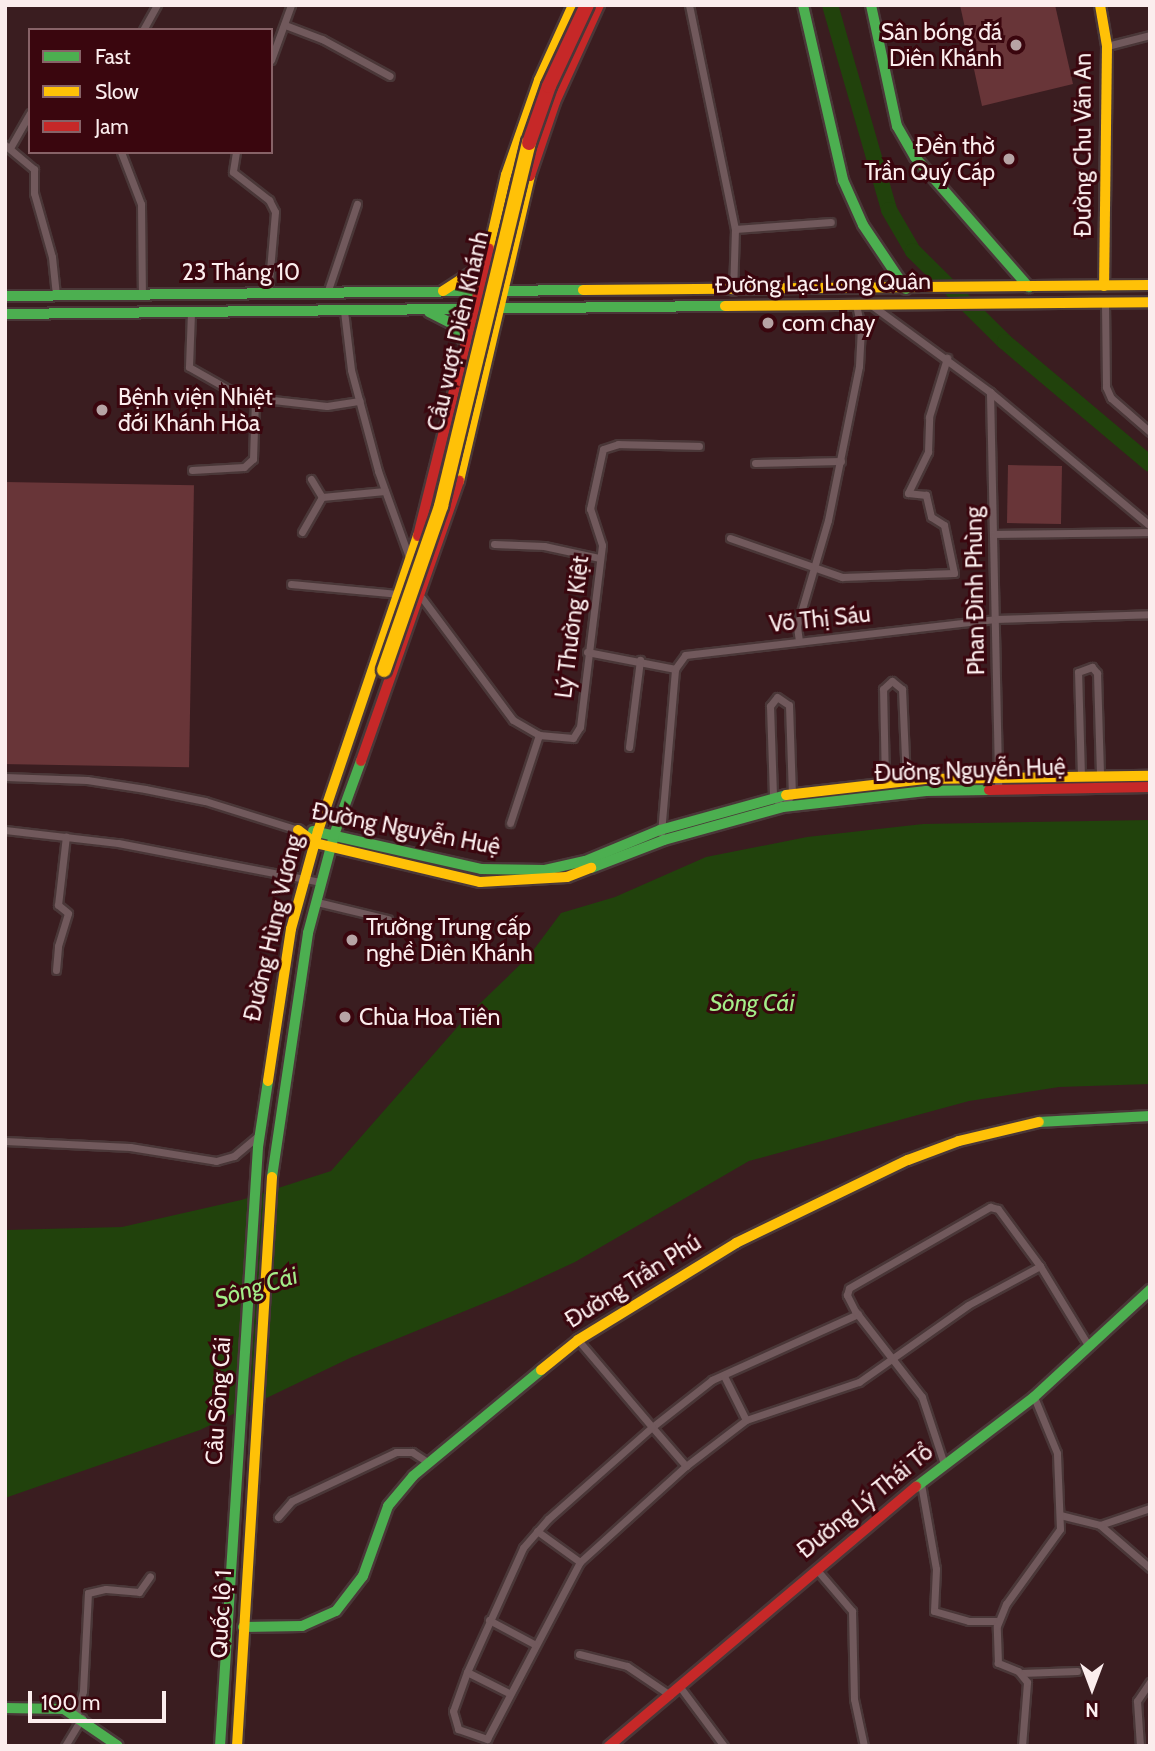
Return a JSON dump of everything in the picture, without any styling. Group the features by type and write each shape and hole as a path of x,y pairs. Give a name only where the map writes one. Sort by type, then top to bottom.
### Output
{"main road":[{"path":"355,724 434,486 483,265 523,123 573,5"},
{"name":"Cầu vượt Diên Khánh","path":"370,729 384,670 441,506 520,169 549,86 587,5"},
{"path":"370,729 452,512 500,294 540,144 599,5"},
{"path":"803,5 850,201 906,289"},
{"path":"871,5 897,126 915,157 1029,287"},
{"name":"Đường Chu Văn An","path":"1100,5 1107,46 1104,286"},
{"path":"434,294 459,284 483,265"},
{"name":"Đường Lạc Long Quân","path":"476,294 1150,285"},
{"name":"23 Tháng 10","path":"5,296 476,294"},
{"name":"Đường Lạc Long Quân","path":"473,310 1150,302"},
{"path":"426,310 453,324 466,344"},
{"name":"23 Tháng 10","path":"5,314 473,310"},
{"name":"Cầu vượt Diên Khánh","path":"355,724 384,670"},
{"name":"Đường Hùng Vương","path":"259,1141 282,979 304,878 355,724"},
{"name":"Đường Hùng Vương","path":"274,1149 289,1031 316,902 332,841 370,729"},
{"name":"Đường Nguyễn Huệ","path":"298,830 480,881 510,883 578,874 662,835 778,802 1081,777 1150,776"},
{"name":"Đường Nguyễn Huệ","path":"778,802 792,794 906,780 1150,787"},
{"name":"Đường Trần Phú","path":"243,1627 302,1626 336,1611 363,1576 388,1506 429,1463 578,1340 741,1240 908,1160 1025,1124 1098,1116 1150,1116"},
{"name":"Cầu Sông Cái","path":"232,1532 259,1141"},
{"name":"Cầu Sông Cái","path":"248,1527 274,1149"},
{"name":"Đường Lý Thái Tổ","path":"609,1746 944,1464 1034,1397 1150,1290"},
{"name":"Quốc lộ 1","path":"237,1746 248,1527"},
{"name":"Quốc lộ 1","path":"220,1746 232,1532"},
{"path":"5,1708 64,1709 80,1716 118,1746"}],"street":[{"path":"144,28 157,5"},
{"path":"273,55 291,5"},
{"path":"689,5 735,229 733,292"},
{"path":"285,25 322,39 390,76"},
{"path":"1107,46 1150,36"},
{"path":"28,116 7,147 34,169 34,193 52,257 56,296"},
{"path":"122,154 141,204 142,296"},
{"path":"236,154 233,172 269,200 275,212 268,294"},
{"path":"327,294 357,204"},
{"path":"735,229 831,222"},
{"path":"1105,303 1106,387 1111,398 1150,432"},
{"path":"799,641 797,626 841,461 859,366 864,304 947,358 1150,526"},
{"path":"344,311 360,401 385,491 411,561"},
{"path":"191,312 189,367 253,402"},
{"path":"730,538 842,577 954,573 944,525 930,517 926,495 908,493 928,452 929,417 947,358"},
{"name":"Phan Đình Phùng","path":"990,392 998,784"},
{"path":"192,470 244,467 253,459 255,398 327,406 360,401"},
{"name":"Lý Thường Kiệt","path":"539,735 570,739 580,727 601,543 590,509 605,447 618,444 699,446"},
{"path":"755,463 841,461"},
{"path":"311,479 322,497"},
{"path":"322,497 385,491"},
{"path":"302,532 322,497"},
{"path":"993,534 1150,532"},
{"path":"494,544 544,545 598,558"},
{"path":"290,584 399,594"},
{"path":"422,597 498,703 513,720 539,735 510,823"},
{"name":"Võ Thị Sáu","path":"675,669 685,655 799,641 995,619 1150,614"},
{"path":"587,652 640,660 675,669 662,835"},
{"path":"629,747 640,660"},
{"path":"1081,777 1078,672 1092,667 1097,673 1100,777"},
{"path":"885,782 883,689 892,681 900,684 903,694 906,780"},
{"path":"778,802 770,706 777,696 789,705 792,794"},
{"path":"5,777 87,779 145,789 205,801 298,830"},
{"path":"5,830 66,836 321,882"},
{"path":"56,970 68,913 58,905 66,836"},
{"path":"316,902 388,919"},
{"path":"5,1141 130,1147 216,1161 233,1156 259,1141"},
{"path":"944,1464 922,1397 892,1362 858,1314 846,1295 849,1288 990,1207 998,1209 1040,1266 1088,1345"},
{"path":"858,1314 704,1385 652,1427 537,1531 523,1548 467,1672 453,1711 458,1729 487,1739 534,1644 580,1562 686,1466 746,1420 848,1388 892,1362 968,1305 1040,1266"},
{"path":"578,1340 686,1466"},
{"path":"724,1376 746,1420"},
{"path":"1034,1397 1057,1453 1060,1515 1057,1536 999,1621 997,1660 1021,1673 1077,1671"},
{"path":"278,1517 292,1501 396,1452 412,1452 429,1463"},
{"path":"921,1484 936,1569 934,1611 969,1621 999,1621"},
{"path":"1100,1525 1150,1508"},
{"path":"1060,1515 1100,1525 1150,1569"},
{"path":"537,1531 580,1562"},
{"path":"817,1570 852,1611 854,1699 864,1746"},
{"path":"65,1746 80,1716 88,1593 120,1589 136,1593 149,1576"},
{"path":"489,1619 534,1644"},
{"path":"579,1654 627,1666 675,1691 724,1746"},
{"path":"467,1672 509,1693"},
{"path":"1021,1673 1028,1688 1021,1746"},
{"path":"1140,1746 1137,1701 1150,1682"}],"shaded area":[{"name":"Sân bóng đá Diên Khánh","path":"960,5 1055,5 1073,84 982,106"},
{"path":"1008,465 1062,466 1061,524 1007,523"},
{"path":"5,482 194,485 189,767 5,764"}],"water":[{"name":"Sông Cái","path":"1150,820 1150,1084 1059,1087 969,1101 749,1161 575,1262 504,1295 350,1358 200,1430 5,1498 5,1230 122,1227 241,1200 331,1171 468,1015 529,956 561,913 615,897 706,857 807,837 923,824"}],"waterway":[{"path":"830,5 889,210 913,251 1005,342 1150,464"}],"traffic: fast":[{"path":"803,5 843,180 863,225 906,289"},
{"path":"871,5 897,126 915,157 1029,287"},
{"path":"5,296 583,290"},
{"path":"5,314 725,306"},
{"path":"429,312 453,324 466,344"},
{"path":"272,1177 308,933 334,835 361,761"},
{"path":"591,868 664,840 783,807 926,791 989,790"},
{"path":"313,831 481,869 545,870 585,861 660,830 786,795"},
{"path":"220,1746 258,1147 268,1081"},
{"path":"1039,1122 1150,1116"},
{"path":"916,1487 1034,1397 1150,1290"},
{"path":"243,1627 302,1626 336,1611 363,1576 388,1506 413,1476 541,1370"},
{"path":"5,1708 64,1709 118,1746"}],"traffic: slow":[{"path":"489,249 506,175 539,80 573,5"},
{"path":"1100,5 1107,46 1104,286"},
{"path":"384,670 441,506 529,143"},
{"path":"459,481 530,176"},
{"path":"443,291 483,265"},
{"path":"583,290 1150,285"},
{"path":"725,306 1150,302"},
{"path":"268,1081 291,929 318,831 418,536"},
{"path":"786,795 925,779 1150,776"},
{"path":"298,830 315,843 480,882 567,877 591,868"},
{"path":"541,1370 578,1340 736,1243 908,1160 959,1141 1039,1122"},
{"path":"237,1746 272,1177"}],"traffic: jam":[{"path":"529,143 549,86 587,5"},
{"path":"530,176 555,102 599,5"},
{"path":"418,536 489,249"},
{"path":"361,761 459,481"},
{"path":"989,790 1150,787"},
{"path":"609,1746 916,1487"}],"place":[{"name":"Sân bóng đá Diên Khánh","path":"1016,45"},
{"name":"Đền thờ Trần Quý Cáp","path":"1009,159"},
{"name":"com chay","path":"768,323"},
{"name":"Bệnh viện Nhiệt đới Khánh Hòa","path":"102,410"},
{"name":"Trường Trung cấp nghề Diên Khánh","path":"352,940"},
{"name":"Chùa Hoa Tiên","path":"345,1017"}]}
